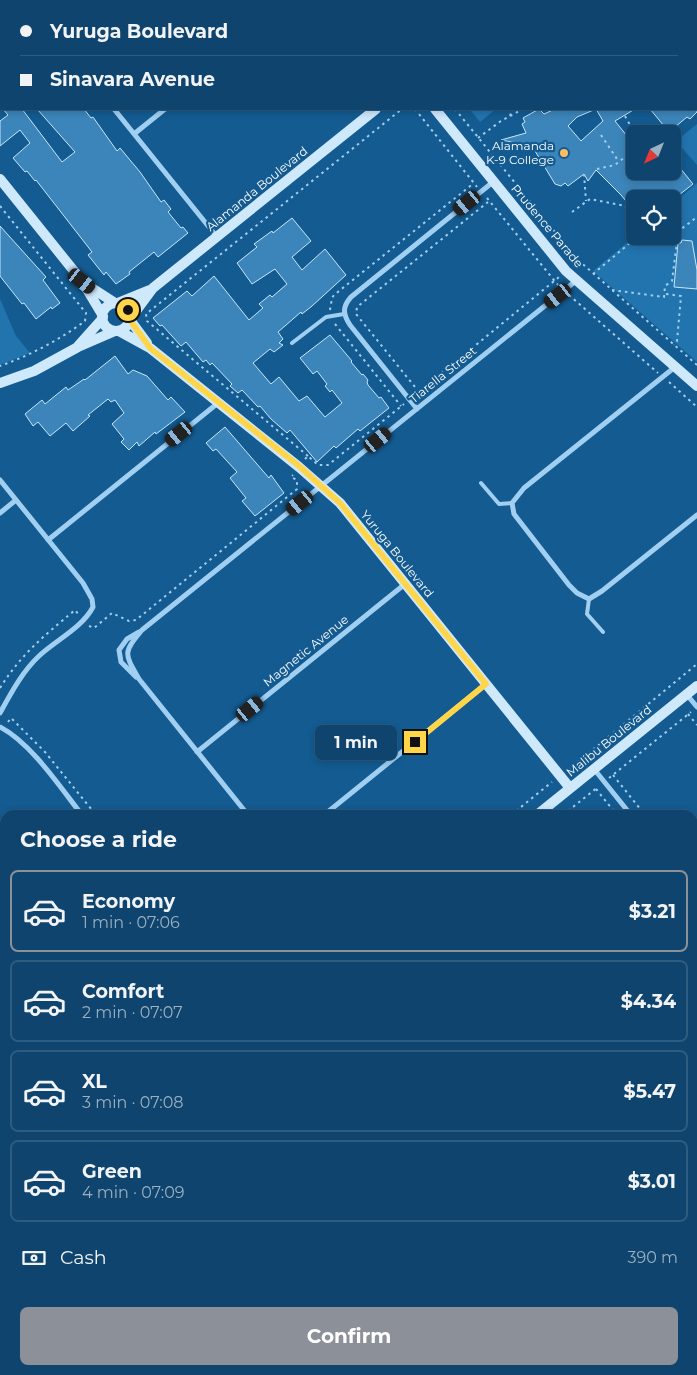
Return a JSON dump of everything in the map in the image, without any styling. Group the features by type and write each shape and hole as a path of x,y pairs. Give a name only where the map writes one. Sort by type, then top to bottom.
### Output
{"street":[{"path":"115,110 217,237"},
{"path":"134,134 164,110"},
{"name":"Alamanda Boulevard","path":"130,320 153,288 375,110"},
{"name":"Prudence Parade","path":"436,110 566,270 697,386"},
{"path":"0,179 82,281 103,317 105,325 117,331"},
{"path":"418,408 350,325 344,314 344,308 351,297 494,182"},
{"name":"Tiarella Street","path":"142,630 577,280"},
{"path":"0,383 34,371 78,347 126,327 130,320 126,307 103,297 82,281"},
{"name":"Alamanda Boulevard","path":"116,303 153,288"},
{"path":"78,347 103,317 107,307 116,303"},
{"name":"Yuruga Boulevard","path":"130,320 150,348"},
{"name":"Yuruga Boulevard","path":"117,331 150,348 322,485 346,510 570,788"},
{"path":"675,367 524,488 512,503 514,514 570,585 577,593 589,599 602,592 697,515"},
{"path":"48,540 219,403"},
{"path":"0,480 83,583 92,599 93,606 84,620 33,662 18,682 0,713"},
{"path":"0,514 16,500"},
{"name":"Magnetic Avenue","path":"197,752 405,584"},
{"path":"139,679 125,667 119,656 119,650 127,639 142,630"},
{"path":"142,630 127,651 130,663 139,679 243,810"},
{"path":"330,810 486,684"},
{"name":"Malibu Boulevard","path":"543,810 697,686"},
{"path":"687,694 697,707"},
{"path":"0,727 12,734 26,747 78,810"},
{"path":"594,769 627,810"}],"lane":[{"path":"292,343 331,315 344,314"},
{"path":"481,483 499,504 512,503"},
{"path":"589,599 587,614 603,632"}],"path":[{"path":"401,110 146,314 146,321 318,465 328,465 554,282 577,259"},
{"path":"456,110 577,259 697,365"},
{"path":"510,116 512,110"},
{"path":"478,138 521,110"},
{"path":"625,116 630,125"},
{"path":"601,136 619,162"},
{"path":"597,169 615,165 626,156"},
{"path":"584,174 586,201"},
{"path":"401,406 336,325 331,315 330,304 334,295 474,183"},
{"path":"572,212 590,199 619,203 626,208"},
{"path":"419,392 356,314 357,307 489,201"},
{"path":"0,206 86,313 85,321 60,338 30,354 0,366"},
{"path":"681,229 697,216"},
{"path":"593,274 627,245"},
{"path":"665,294 665,286 672,281 676,245"},
{"path":"612,290 681,296 677,341 674,345"},
{"path":"0,688 24,654 75,610 90,627 94,628 112,612 129,622 136,620 297,489 297,480 291,476 308,456"},
{"path":"517,810 697,664"},
{"path":"569,810 697,707"},
{"path":"688,714 697,725"},
{"path":"613,775 642,810"},
{"path":"596,789 613,810"}],"shaded area":[{"path":"472,110 495,110 480,122"},
{"path":"697,124 697,165 681,147 681,137"},
{"path":"697,183 697,362 593,271 626,244 681,245 681,197"},
{"path":"0,299 16,336 30,353 0,365"}],"building":[{"path":"4,110 23,110 62,162 75,152 38,110 85,110 91,118 93,117 117,151 120,148 140,172 161,202 164,200 171,209 168,212 181,228 183,227 188,233 158,257 154,252 116,284 106,272 104,275 88,255 92,252 36,180 27,171 25,172 13,158 30,143 20,130 0,146 0,121 8,115"},
{"path":"537,110 544,114 553,110 594,110 577,117 568,126 581,141 603,121 597,110 633,110 615,121 626,135 626,180 681,180 681,169 693,184 681,193 681,190 626,190 626,201 596,170 588,181 584,174 568,186 565,183 561,186 555,184 532,146 501,140 526,133 522,124 525,122 523,118"},
{"path":"651,110 697,110 690,119 687,117 677,125 663,125"},
{"path":"292,218 311,241 292,257 302,270 325,249 346,275 312,306 302,314 301,312 278,332 283,339 279,343 283,345 274,352 270,349 253,363 271,384 279,377 299,401 307,396 325,417 342,403 332,390 330,392 325,386 327,384 317,371 313,374 300,358 330,335 368,380 368,385 379,398 381,397 389,408 360,431 358,429 336,448 334,446 317,462 290,430 287,433 242,390 238,393 212,363 210,365 206,360 203,362 186,342 181,346 153,318 187,291 192,296 214,276 249,320 263,308 259,304 270,295 272,297 287,284 275,269 252,284 237,263 257,247 254,244 272,231 273,233"},
{"path":"0,226 46,277 43,280 60,303 52,309 51,307 36,319 0,276"},
{"path":"682,240 692,241 697,270 697,289 674,287 678,245 681,245"},
{"path":"115,356 128,374 133,370 147,376 168,400 171,397 185,412 156,434 155,432 139,446 137,442 129,450 121,442 124,439 112,424 124,413 115,400 111,402 108,399 88,415 90,416 73,431 66,423 50,436 38,422 33,426 25,414 42,400 45,404 66,387 68,390 85,380"},
{"path":"225,427 269,478 271,475 284,493 255,516 242,501 246,498 230,478 237,472 216,449 213,451 206,443"}],"place":[{"name":"Alamanda K-9 College","path":"564,153"}],"route":[{"path":"128,310 130,320 150,348 299,466 340,503 486,684 415,742"}]}
